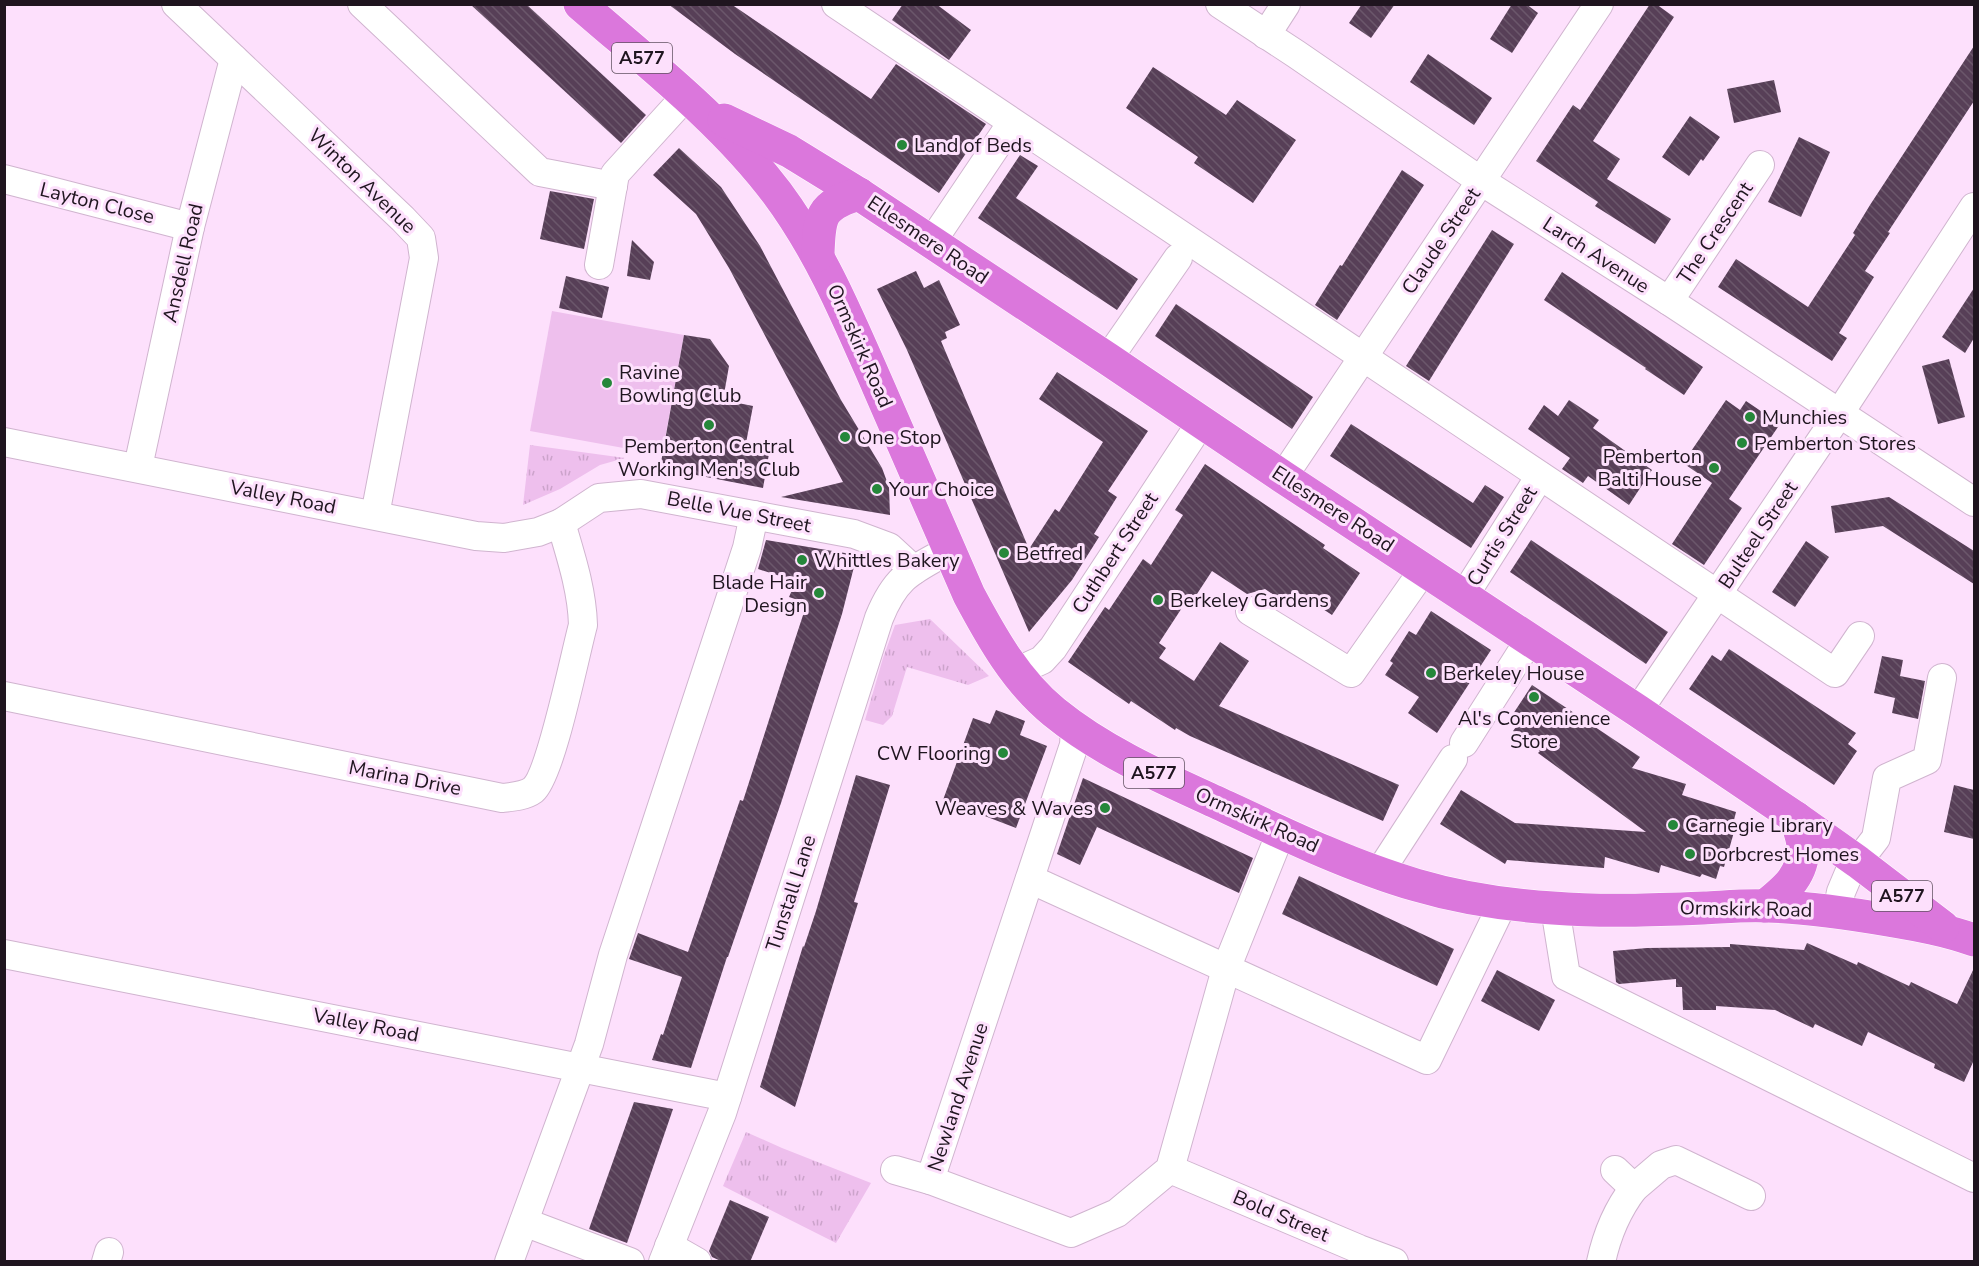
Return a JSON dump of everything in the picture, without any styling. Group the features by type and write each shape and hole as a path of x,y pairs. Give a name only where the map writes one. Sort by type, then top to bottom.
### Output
{"highway":[{"name":"Ormskirk Road","path":"580,4 695,104 748,156 777,193 818,255 856,336 969,596 1016,672 1039,698 1075,728 1101,745 1168,780 1281,832 1379,873 1459,896 1555,908 1615,910 1765,906 1838,911 1961,935"},
{"name":"Ellesmere Road","path":"695,104 789,151 859,194 1638,711 1796,818 1961,935"},
{"name":"A577","path":"818,255 818,233 827,210 835,202 859,194"},
{"path":"1765,906 1788,888 1800,869 1803,845 1796,818"}],"street":[{"name":"Winton Avenue","path":"176,4 421,238 424,258 375,515"},
{"path":"362,4 540,172 613,186"},
{"path":"836,4 1835,673 1860,636"},
{"name":"Larch Avenue","path":"1220,4 1480,181 1669,301 1974,502"},
{"path":"1266,35 1286,4"},
{"name":"Claude Street","path":"1283,477 1599,4"},
{"name":"Ansdell Road","path":"138,468 190,226 234,59"},
{"path":"599,265 615,174 695,104"},
{"path":"931,243 1005,133"},
{"name":"The Crescent","path":"1669,301 1760,165"},
{"name":"Layton Close","path":"4,179 190,226"},
{"name":"Bulteel Street","path":"1638,711 1839,414 1974,207"},
{"path":"1108,359 1178,258"},
{"name":"Cuthbert Street","path":"1016,672 1042,660 1053,648 1202,421"},
{"name":"Valley Road","path":"4,442 476,536 504,538 537,532 561,524"},
{"name":"Curtis Street","path":"1464,596 1540,476"},
{"name":"Belle Vue Street","path":"561,524 599,498 641,494 854,534 889,547 914,570"},
{"path":"509,1262 581,1067 613,955 747,548 754,515"},
{"name":"Marina Drive","path":"4,696 502,798 519,796 532,791 542,779 550,756 583,625 578,581 561,524"},
{"name":"Tunstall Lane","path":"666,1254 727,1096 886,599 898,582 949,550"},
{"path":"1250,611 1351,673 1424,569"},
{"path":"1379,873 1530,639"},
{"path":"1838,911 1840,892 1849,873 1876,838 1887,778 1927,760 1942,678"},
{"name":"Newland Avenue","path":"1075,728 1074,745 930,1180 1071,1233 1117,1213 1170,1169"},
{"path":"1170,1169 1226,969 1281,832"},
{"path":"1030,879 1427,1060 1503,903"},
{"path":"1555,908 1566,976 1974,1178"},
{"name":"Valley Road","path":"4,954 727,1096"},
{"path":"1602,1262 1605,1242 1621,1204 1625,1179 1676,1160 1751,1196"},
{"name":"Bold Street","path":"1170,1169 1355,1255 1394,1262"},
{"path":"895,1170 930,1180"},
{"path":"524,1222 630,1262"},
{"path":"666,1254 697,1262"}],"green space":[{"name":"Ravine Bowling Club","path":"552,311 684,335 662,455 530,431"},
{"path":"530,445 625,458 600,465 560,489 523,505"},
{"path":"930,619 989,676 968,685 907,667 892,716 883,725 865,720 895,625"},
{"path":"746,1132 871,1183 836,1243 723,1186"}],"building":[{"path":"470,4 526,4 646,115 621,143"},
{"path":"668,4 731,4 871,99 896,64 986,124 939,193 735,54"},
{"path":"903,4 936,4 971,30 949,60 892,20"},
{"path":"1362,4 1395,4 1371,38 1349,23"},
{"path":"1512,4 1526,4 1538,13 1512,53 1490,39"},
{"path":"1650,4 1656,4 1674,17 1593,141 1620,159 1607,179 1671,219 1655,244 1595,206 1598,202 1536,161 1573,105 1580,110"},
{"path":"1974,46 1974,101 1865,271 1874,277 1839,333 1847,338 1832,361 1718,287 1736,259 1808,307 1855,235 1853,233 1870,205"},
{"path":"1428,54 1492,98 1474,125 1410,82"},
{"path":"1153,67 1226,115 1237,100 1296,140 1253,203 1194,163 1198,157 1126,108"},
{"path":"1774,80 1781,112 1734,123 1727,89"},
{"path":"1690,116 1720,137 1689,176 1662,157"},
{"path":"1799,137 1830,152 1801,217 1768,202"},
{"path":"679,148 721,187 760,246 841,400 882,468 889,487 890,515 781,497 843,482 729,268 696,214 653,175"},
{"path":"1020,155 1038,166 1016,198 1138,279 1117,310 978,218"},
{"path":"1402,170 1424,185 1337,320 1315,305"},
{"path":"550,191 594,199 584,249 540,239"},
{"path":"1492,230 1514,244 1429,381 1406,366"},
{"path":"632,240 654,262 650,280 627,276"},
{"path":"916,271 924,288 939,280 960,325 945,332 947,338 941,341 1029,549 1055,509 1059,512 1103,442 1039,399 1057,372 1148,431 1108,491 1117,497 1094,534 1099,537 1072,580 1029,632 907,350 877,289"},
{"path":"1562,272 1703,367 1684,395 1544,300"},
{"path":"566,276 609,287 602,318 559,308"},
{"path":"1974,288 1974,338 1965,353 1942,337"},
{"path":"1176,304 1313,397 1292,429 1155,336"},
{"name":"Pemberton Central Working Men's Club","path":"684,335 710,339 729,366 723,400 753,406 746,443 770,448 763,488 660,468"},
{"path":"1949,359 1965,417 1938,424 1922,366"},
{"path":"1569,400 1599,420 1593,428 1652,470 1629,505 1588,476 1583,483 1562,469 1570,458 1528,429 1544,405 1558,416"},
{"path":"1726,400 1740,410 1746,401 1780,424 1729,499 1742,508 1704,565 1672,544 1712,483 1683,463"},
{"path":"1351,424 1473,503 1485,485 1504,497 1471,548 1330,456"},
{"name":"Berkeley Gardens","path":"1205,464 1325,545 1323,548 1360,573 1332,615 1294,590 1286,603 1265,589 1247,594 1212,571 1195,597 1191,594 1159,643 1166,648 1159,658 1194,681 1220,642 1249,661 1219,706 1399,785 1383,821 1176,728 1175,730 1131,701 1129,704 1068,662 1105,607 1109,610 1143,559 1151,565 1183,515 1175,510"},
{"path":"1889,497 1974,551 1974,584 1883,526 1835,533 1831,506"},
{"path":"766,540 857,555 842,614 781,803 691,1068 652,1060 661,1034 663,1035 682,977 629,959 638,933 688,952 740,800 743,801 807,603 789,597 796,581 758,569"},
{"path":"1531,540 1668,632 1646,664 1510,572"},
{"path":"1806,541 1829,557 1795,607 1772,592"},
{"name":"Berkeley House","path":"1431,611 1491,650 1437,733 1408,713 1419,697 1385,675 1393,663 1390,661 1409,631 1416,635"},
{"path":"1729,649 1856,733 1848,744 1857,751 1834,785 1689,689 1712,655 1721,661"},
{"path":"1882,656 1903,660 1900,676 1925,681 1918,719 1892,713 1895,698 1874,693"},
{"path":"1532,685 1640,757 1632,768 1686,784 1682,795 1736,812 1733,824 1736,825 1724,867 1720,866 1716,879 1702,874 1700,877 1661,865 1659,873 1605,857 1604,868 1507,860 1505,864 1440,824 1461,790 1515,823 1646,832 1538,753 1540,751 1513,731 1519,723 1511,717"},
{"path":"996,710 1025,721 1020,735 1047,746 1016,828 943,800 973,718 990,724"},
{"path":"856,775 890,785 854,902 858,903 795,1107 760,1087"},
{"path":"1083,778 1253,858 1239,893 1097,827 1080,865 1057,854"},
{"path":"1954,785 1974,790 1974,839 1944,832"},
{"path":"1299,876 1454,949 1437,986 1282,914"},
{"path":"1807,943 1857,965 1858,962 1909,986 1911,982 1957,1004 1974,968 1974,1060 1964,1082 1934,1068 1935,1064 1868,1032 1862,1046 1815,1024 1813,1028 1775,1010 1716,1006 1716,1010 1683,1010 1682,987 1676,987 1676,979 1619,984 1616,982 1613,951 1647,948 1730,947 1730,944 1804,950"},
{"path":"1497,970 1555,1000 1539,1031 1481,1001"},
{"path":"634,1102 673,1109 627,1243 589,1229"},
{"path":"730,1200 769,1217 750,1262 723,1262 712,1257 709,1251"}],"place":[{"name":"Land of Beds","path":"902,145"},
{"name":"Ravine Bowling Club","path":"607,383"},
{"name":"Munchies","path":"1750,417"},
{"name":"Pemberton Central Working Men's Club","path":"709,425"},
{"name":"One Stop","path":"845,437"},
{"name":"Pemberton Stores","path":"1742,443"},
{"name":"Pemberton Balti House","path":"1714,468"},
{"name":"Your Choice","path":"877,489"},
{"name":"Betfred","path":"1004,553"},
{"name":"Whittles Bakery","path":"802,560"},
{"name":"Blade Hair Design","path":"819,593"},
{"name":"Berkeley Gardens","path":"1158,600"},
{"name":"Berkeley House","path":"1431,673"},
{"name":"Al's Convenience Store","path":"1534,697"},
{"name":"CW Flooring","path":"1003,753"},
{"name":"Weaves & Waves","path":"1105,808"},
{"name":"Carnegie Library","path":"1673,825"},
{"name":"Dorbcrest Homes","path":"1690,854"}]}
